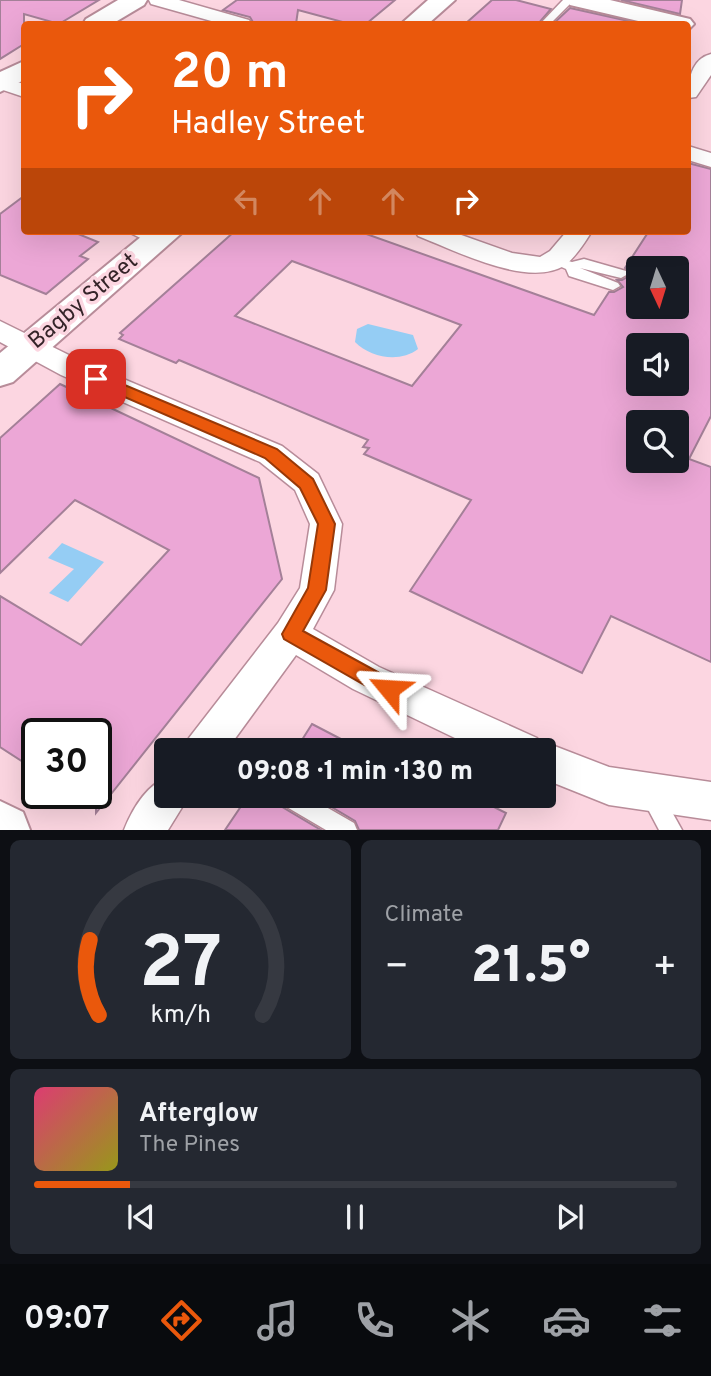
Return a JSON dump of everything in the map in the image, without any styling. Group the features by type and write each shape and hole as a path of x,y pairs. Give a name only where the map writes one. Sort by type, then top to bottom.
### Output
{"main road":[{"path":"101,21 135,0"},
{"path":"417,21 443,0"},
{"path":"579,0 665,21"},
{"name":"Bagby Street","path":"0,373 151,235"},
{"path":"0,827 4,830"}],"street":[{"path":"158,0 232,21"},
{"path":"691,86 711,60"},
{"path":"691,154 711,160"},
{"path":"440,235 524,265 543,266 563,263 578,235"},
{"path":"0,330 71,368 271,454 307,483 327,524 317,590 291,634 215,738"},
{"path":"291,634 366,678 495,738"},
{"path":"556,765 609,786 711,801"},
{"path":"144,830 160,808"}],"lane":[{"path":"548,21 569,0"},
{"path":"563,263 574,273 617,280"},
{"path":"650,792 671,830"},
{"path":"308,808 346,830"}],"water":[{"path":"368,324 413,335 418,349 394,357 369,352 355,342 357,329"},
{"path":"62,543 104,562 68,602 49,593 74,569 48,558"}],"building":[{"path":"0,0 99,0 64,21 48,21 24,14 24,21 21,21 21,46 0,59"},
{"path":"237,0 395,0 370,21 339,21 298,10 296,21 252,21 250,17 223,10"},
{"path":"492,0 516,0 551,9 541,21 468,21"},
{"path":"621,0 682,0 680,14"},
{"path":"570,8 628,21 556,21"},
{"path":"691,164 711,169 711,416 689,459 711,467 711,662 611,616 582,673 410,591 471,500 364,454 369,448 363,447 368,440 179,360 176,363 119,339 123,335 120,333 230,235 369,235 594,315 609,292 623,287 617,280 626,278 626,319 690,318 690,256 633,256 646,235 691,235","holes":["292,261 461,325 412,386 235,316"]},
{"path":"21,198 21,235 81,235 98,242 80,256 88,259 46,294 0,275 0,214"},
{"path":"60,384 259,478 282,579 112,793 112,718 21,718 21,761 0,747 0,596 81,645 169,550 75,500 0,573 0,438"},
{"path":"312,724 339,738 303,738"},
{"path":"240,808 284,808 321,830 225,830"},
{"path":"333,808 496,808 506,813 498,830 359,830 355,821"}],"route":[{"path":"96,379 271,454 307,483 327,524 317,590 291,634 389,689"}]}
